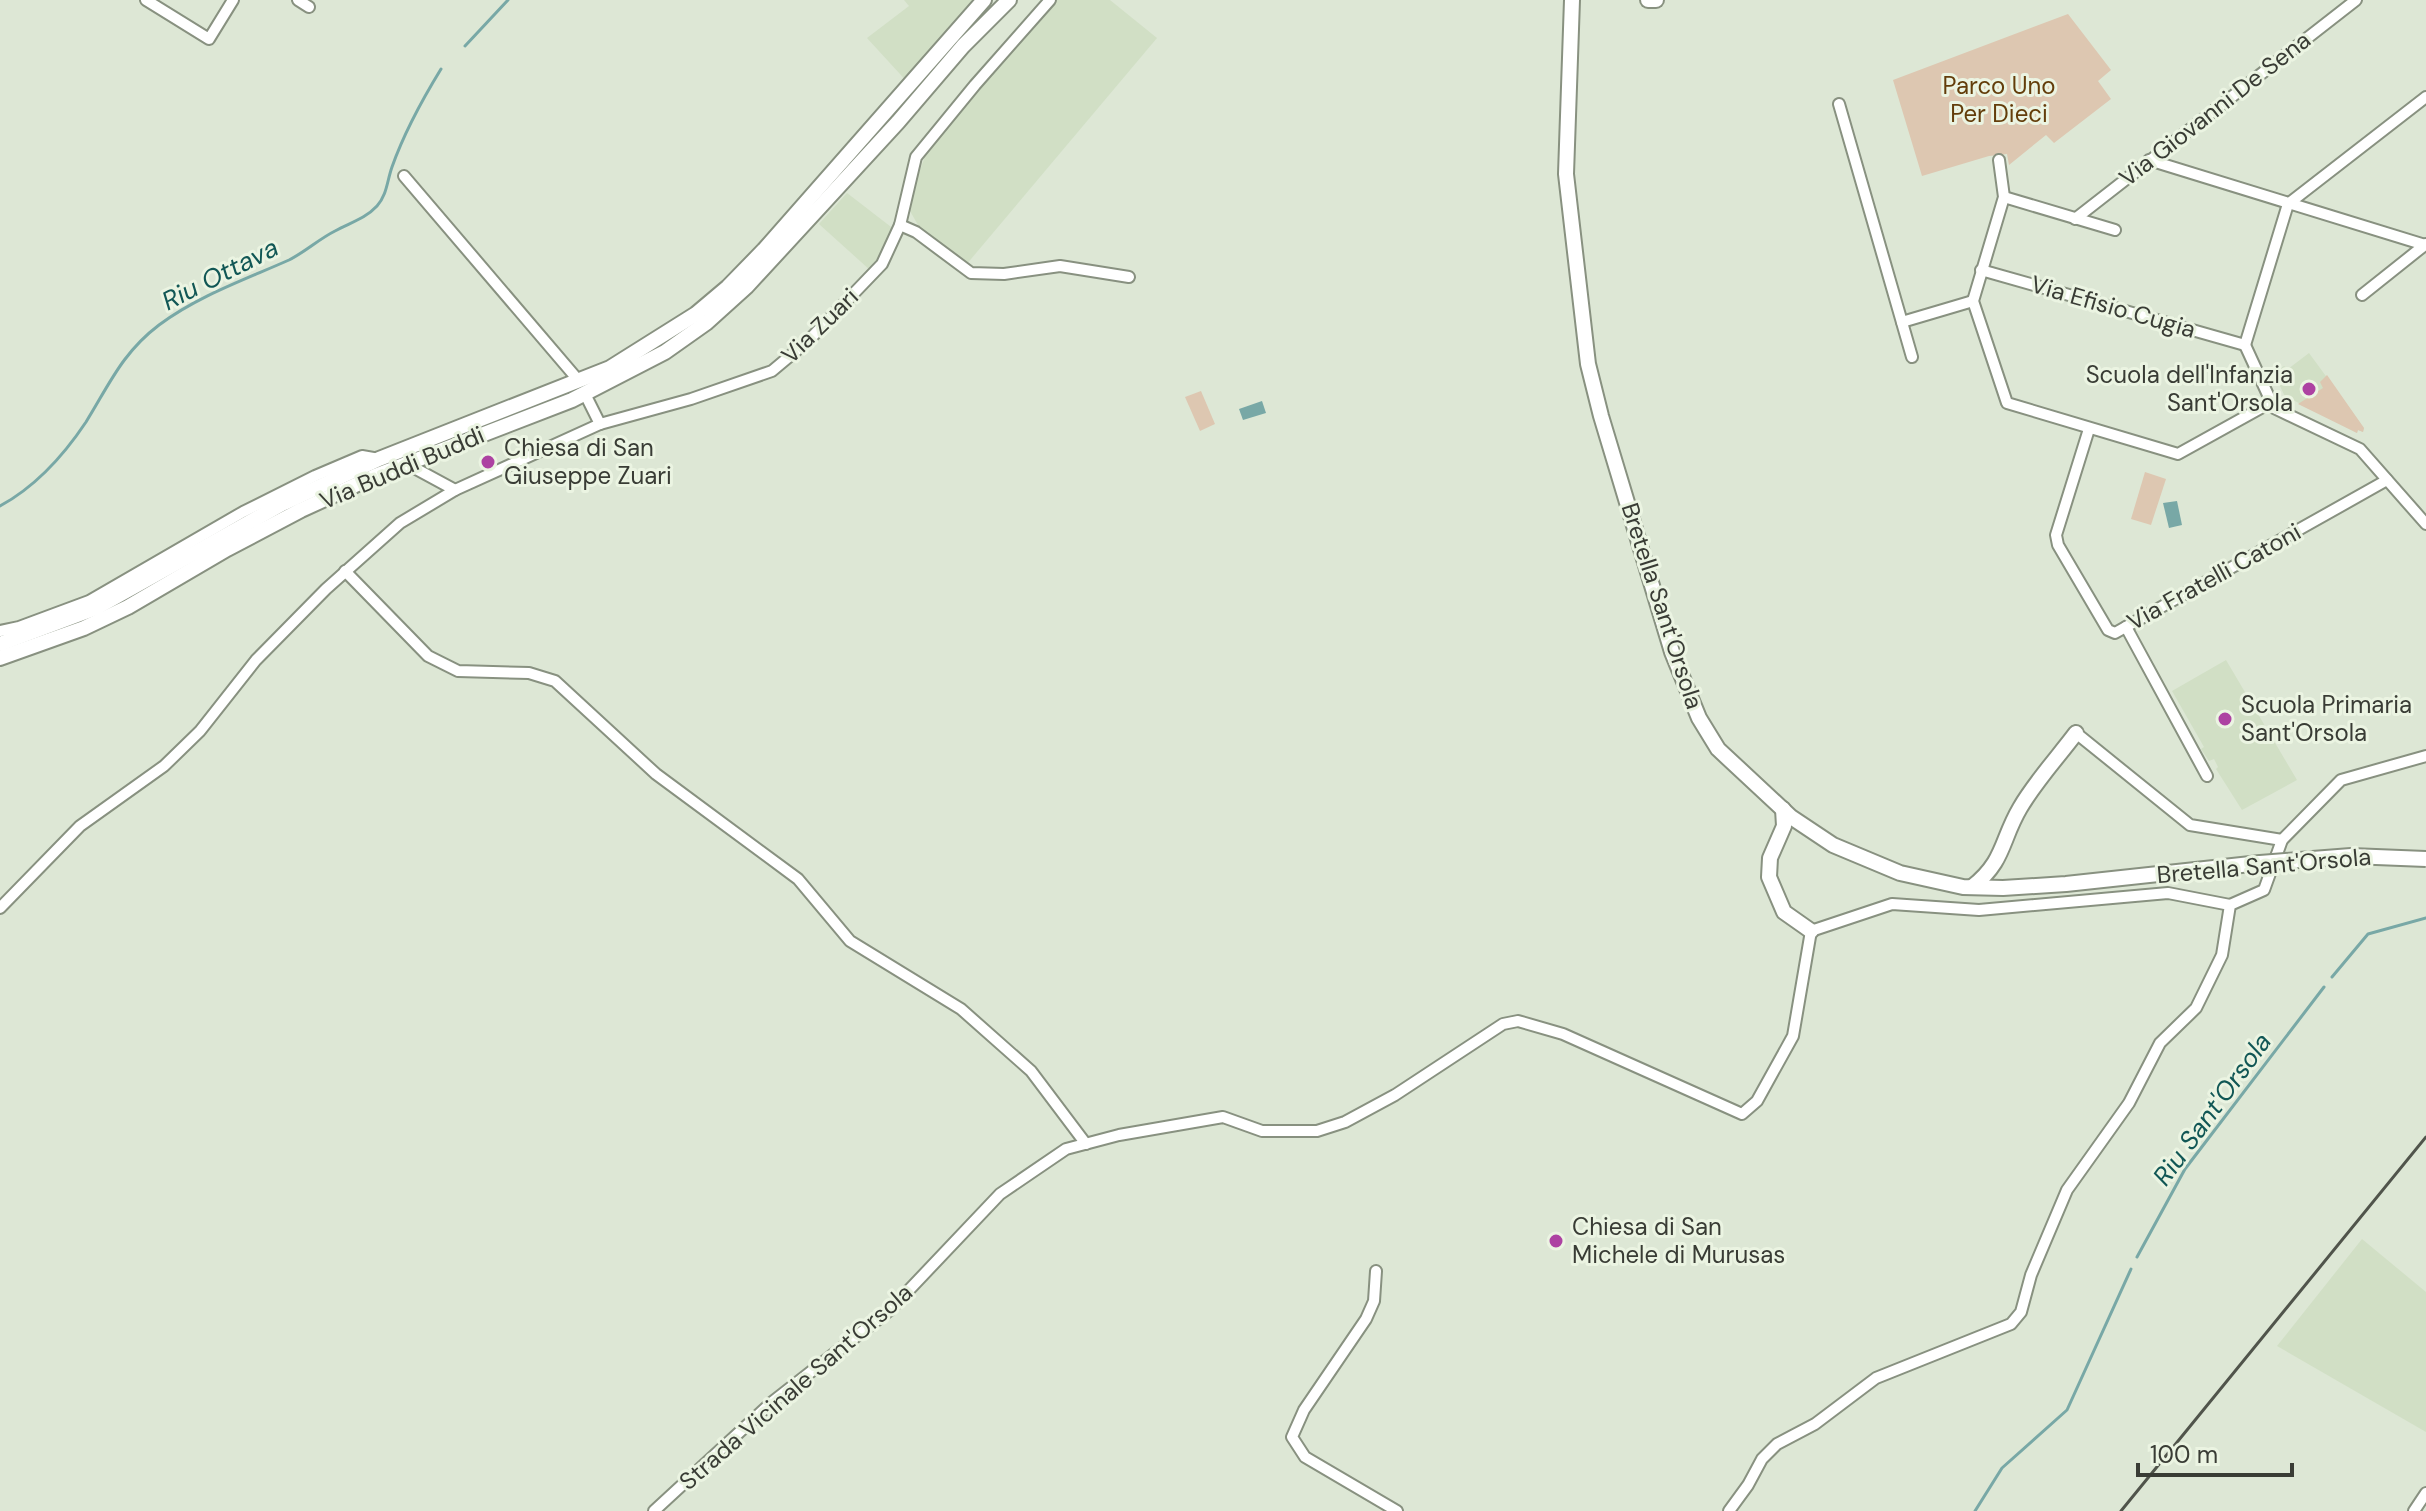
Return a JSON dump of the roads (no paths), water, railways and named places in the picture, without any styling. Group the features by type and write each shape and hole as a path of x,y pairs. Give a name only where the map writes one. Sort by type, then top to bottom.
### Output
{"main road":[{"name":"Via Buddi Buddi","path":"0,644 96,608 282,504 379,459 582,388 656,341 696,314 728,287 832,175 984,0"},
{"name":"Via Buddi Buddi","path":"0,658 84,628 128,607 301,510 665,352 706,323 747,286 898,122 963,46 1009,0"},
{"name":"Bretella Sant'Orsola","path":"1572,0 1566,174 1588,364 1672,652 1699,718 1718,749 1783,809 1833,845 1900,873 1972,887 2023,887 2351,856 2426,859"},
{"path":"1648,0 1656,0"},
{"path":"1972,887 1988,874 2000,856 2019,808 2076,733"},
{"path":"1783,809 1784,826 1768,866 1769,877 1784,912 1811,931"},
{"path":"1776,846 1794,832 1809,829"},
{"path":"2000,856 2006,875 2023,887"}],"street":[{"path":"146,0 209,39 233,0"},
{"path":"298,0 309,7"},
{"name":"Via Zuari","path":"0,908 80,826 164,766 191,740 256,660 345,571 400,523 455,490 600,424 691,399 772,371 809,340 882,264 900,225 916,157 1050,0"},
{"name":"Via Giovanni De Sena","path":"2075,219 2356,0"},
{"path":"2426,97 2288,204 2245,345 2274,408 2360,449 2426,524"},
{"path":"1839,104 1912,357"},
{"path":"1999,160 2004,197 1973,301 2007,403 2178,454 2270,403"},
{"path":"2149,160 2425,245"},
{"path":"404,176 459,237 582,388 600,424"},
{"path":"2004,197 2115,230"},
{"path":"900,225 916,232 971,273 1004,274 1060,266 1129,277"},
{"path":"2362,295 2425,245"},
{"name":"Via Efisio Cugia","path":"1981,270 2245,345"},
{"path":"1902,322 1973,301"},
{"name":"Via Fratelli Catoni","path":"2089,429 2058,523 2058,545 2110,633 2126,627 2387,480"},
{"path":"0,631 89,601 243,512 362,456 379,459"},
{"path":"407,464 455,490"},
{"path":"345,571 428,656 458,671 529,673 555,681 656,774 798,879 850,941 961,1009 1031,1071 1086,1144"},
{"path":"2126,627 2207,776"},
{"path":"2076,733 2190,825 2282,840"},
{"path":"1811,931 1892,904 1979,910 2168,893 2230,905 2264,890 2282,840 2341,780 2426,756"},
{"path":"1729,1511 1762,1459 1777,1444 1815,1424 1876,1378 2011,1324 2021,1312 2031,1275 2067,1190 2129,1103 2160,1043 2196,1008 2222,955 2230,905"},
{"name":"Strada Vicinale Sant'Orsola","path":"654,1511 771,1403 890,1310 1000,1194 1066,1149 1119,1135 1223,1117 1262,1131 1317,1131 1345,1122 1395,1095 1503,1024 1518,1021 1563,1034 1742,1114 1757,1101 1793,1036 1811,931"},
{"path":"1376,1271 1374,1301 1366,1319 1304,1410 1292,1437 1305,1457 1397,1511"},
{"path":"2414,1511 2426,1493"}],"water":[{"path":"1262,401 1266,413 1243,420 1239,409"},
{"path":"2177,501 2182,525 2169,528 2163,503"}],"waterway":[{"name":"Riu Ottava","path":"465,46 508,0"},
{"name":"Riu Ottava","path":"0,506 25,490 58,458 86,422 126,358 159,325 205,297 295,257 377,206 385,193 408,129 441,69"},
{"name":"Riu Sant'Orsola","path":"2332,977 2368,934 2426,918"},
{"name":"Riu Sant'Orsola","path":"2137,1257 2185,1169 2324,987"},
{"name":"Riu Sant'Orsola","path":"1975,1511 2002,1468 2067,1410 2131,1269"}],"railway":[{"path":"2121,1511 2426,1137"}],"place":[{"name":"Scuola dell'Infanzia Sant'Orsola","path":"2309,389"},
{"name":"Chiesa di San Giuseppe Zuari","path":"488,462"},
{"name":"Scuola Primaria Sant'Orsola","path":"2225,719"},
{"name":"Chiesa di San Michele di Murusas","path":"1556,1241"}],"park label":[{"name":"Parco Uno Per Dieci","path":"1999,100"}]}
